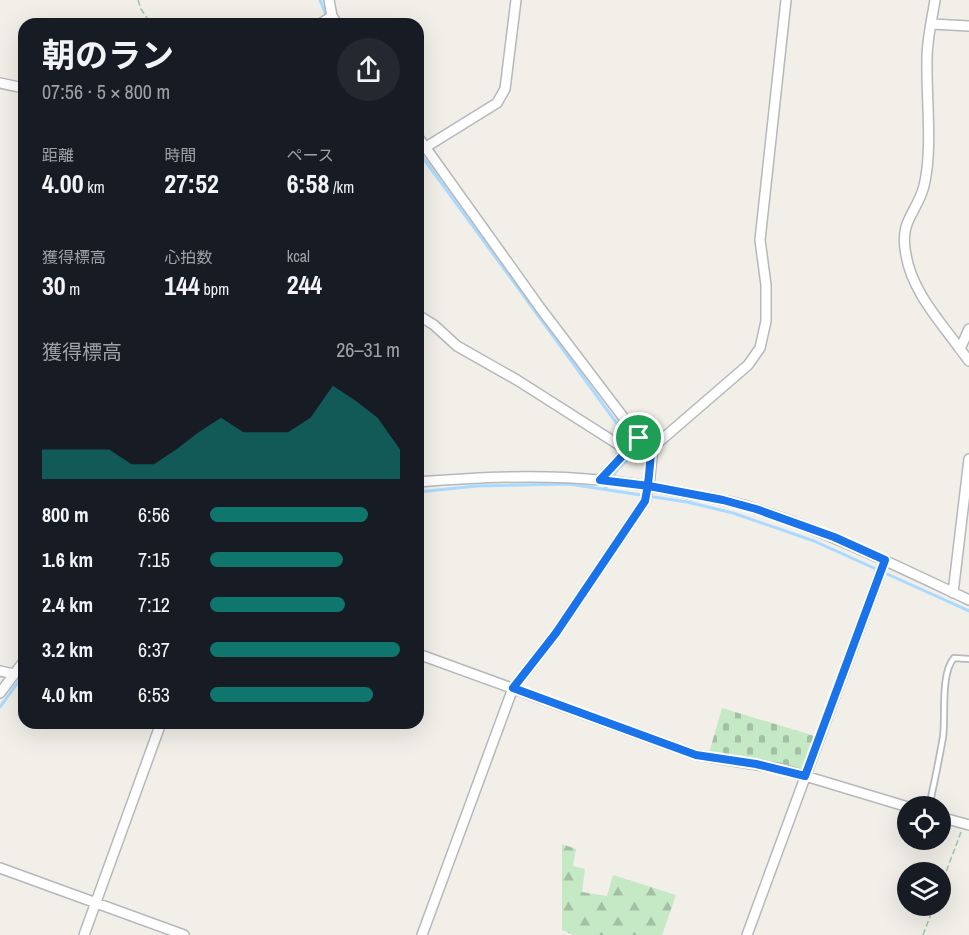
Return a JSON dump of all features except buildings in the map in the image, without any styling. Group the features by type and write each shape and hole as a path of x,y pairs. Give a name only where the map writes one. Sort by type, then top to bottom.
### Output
{"street":[{"path":"329,0 334,18"},
{"path":"426,147 501,99 506,89 516,0"},
{"path":"422,935 513,688 556,633 647,493 651,450 748,364 760,348 767,301 760,240 786,0"},
{"path":"935,0 927,56 927,167 922,191 908,217 903,234 908,265 921,296 969,361"},
{"path":"932,24 969,26"},
{"path":"0,83 18,87"},
{"path":"424,144 541,309 639,438 651,450"},
{"path":"424,319 457,346 518,380 619,442 627,450"},
{"path":"960,349 969,329"},
{"path":"600,480 639,438"},
{"path":"953,593 969,459"},
{"path":"424,481 464,478 549,477 600,480 647,493 723,500 756,509 834,537 883,566 969,600"},
{"path":"747,935 883,566"},
{"path":"424,656 696,755 756,764 897,804"},
{"path":"0,693 18,669"},
{"path":"0,671 14,674"},
{"path":"84,935 159,729"},
{"path":"951,820 966,825"},
{"path":"0,868 184,935"}],"lane":[{"path":"931,796 943,735 949,665 954,658 969,659"}],"path":[{"path":"138,0 147,18"},
{"path":"951,862 966,825"},
{"path":"923,935 930,916"}],"green space":[{"path":"722,708 815,736 803,769 709,753"},
{"path":"562,844 576,849 573,866 585,869 582,892 607,896 613,875 676,895 662,935 573,935 562,930"}],"waterway":[{"path":"320,0 328,18"},
{"path":"424,159 637,451 617,470 605,489"},
{"path":"424,491 477,486 569,484 687,502 733,513 814,541 969,611"},
{"path":"0,707 18,682"}],"route":[{"path":"639,438 600,480 649,486 723,500 756,509 834,537 885,560 805,776 782,769 696,755 513,688 556,633 645,501 649,486 651,450 639,438"}]}
